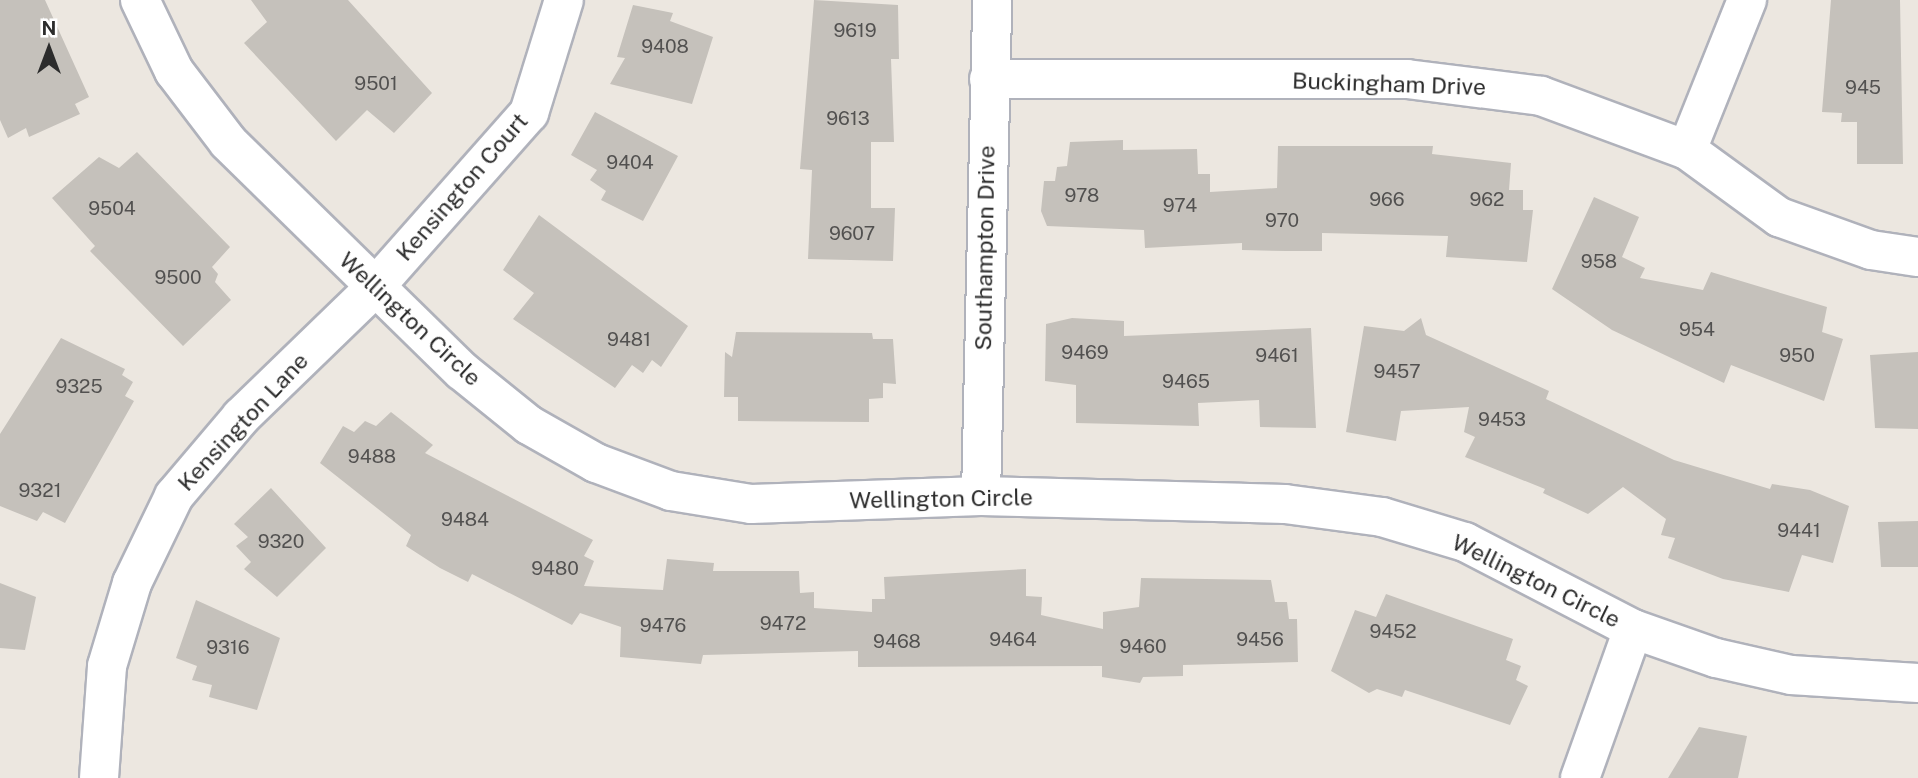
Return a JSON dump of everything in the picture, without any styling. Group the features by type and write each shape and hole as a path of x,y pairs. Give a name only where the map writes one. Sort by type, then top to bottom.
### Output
{"street":[{"name":"Wellington Circle","path":"140,0 174,71 228,142 374,288 529,425 596,463 671,491 751,504 981,496 1285,504 1382,517 1465,541 1633,629 1716,658 1791,675 1918,683"},
{"name":"Kensington Court","path":"374,288 529,113 564,0"},
{"name":"Southampton Drive","path":"981,496 992,0"},
{"path":"1687,150 1748,0"},
{"name":"Buckingham Drive","path":"989,79 1474,84 1541,96 1687,150 1779,217 1871,250 1918,257"},
{"name":"Kensington Lane","path":"99,778 107,666 132,583 174,496 241,417 374,288"},
{"path":"1580,778 1633,629"}],"building":[{"path":"0,0 45,0 89,97 75,104 80,114 29,137 26,128 8,138 0,120"},
{"path":"251,0 348,0 432,93 394,133 367,110 336,141 244,43 267,22"},
{"path":"814,0 898,5 899,59 891,59 894,142 871,142 871,208 895,208 893,261 808,259 812,170 800,169"},
{"path":"1831,0 1900,0 1903,164 1857,164 1857,122 1841,122 1842,113 1822,112"},
{"path":"633,5 673,13 670,21 713,37 692,104 610,84 625,58 617,57"},
{"path":"595,112 678,156 643,221 601,200 606,191 590,180 597,170 571,155"},
{"path":"1123,140 1123,150 1197,149 1198,174 1210,174 1210,192 1277,188 1278,146 1433,146 1432,154 1511,163 1509,190 1523,190 1523,210 1533,210 1527,262 1446,257 1448,236 1322,233 1322,251 1242,250 1242,243 1145,248 1144,230 1047,226 1041,211 1044,181 1055,181 1057,167 1067,166 1070,142"},
{"path":"137,152 230,247 212,267 218,274 215,282 231,300 183,346 90,251 95,246 52,198 99,157 119,168"},
{"path":"1594,197 1639,217 1622,257 1645,268 1640,278 1703,290 1711,272 1827,307 1822,332 1843,339 1824,401 1731,365 1724,383 1612,330 1552,289"},
{"path":"539,215 688,326 661,367 652,360 643,373 632,365 615,388 513,319 534,293 503,270"},
{"path":"1072,318 1124,321 1124,336 1311,328 1316,428 1260,427 1259,400 1198,403 1199,426 1076,423 1076,385 1045,381 1046,324"},
{"path":"1421,318 1426,335 1549,391 1546,399 1674,460 1770,489 1772,484 1810,490 1849,506 1833,563 1802,555 1789,592 1723,579 1668,558 1675,538 1661,535 1666,519 1623,487 1588,514 1543,493 1545,489 1465,457 1475,437 1464,432 1469,407 1401,411 1396,441 1346,432 1364,326 1404,331"},
{"path":"736,332 872,333 873,339 893,339 896,384 883,383 883,398 869,399 869,422 738,421 738,397 724,397 725,352 732,357"},
{"path":"61,338 125,369 122,375 133,382 125,396 134,401 65,523 43,512 37,521 0,506 0,434"},
{"path":"1918,352 1918,429 1875,428 1870,355"},
{"path":"391,412 433,445 425,453 593,540 584,556 594,561 584,586 663,590 667,559 714,563 713,571 799,571 800,593 814,592 814,608 872,612 872,599 885,599 884,577 1026,569 1026,596 1042,597 1041,615 1103,629 1103,612 1139,607 1141,578 1271,580 1275,602 1287,602 1289,619 1297,619 1298,662 1183,665 1183,676 1143,677 1140,683 1102,677 1102,666 858,667 858,651 703,655 701,664 620,657 621,627 580,613 572,625 472,574 468,582 440,568 406,546 411,535 320,463 343,426 354,432 365,421 376,426"},
{"path":"271,488 326,548 277,597 244,569 251,562 236,546 248,537 234,524"},
{"path":"1918,521 1918,567 1881,567 1878,522"},
{"path":"0,583 36,597 25,650 0,648"},
{"path":"1386,594 1513,639 1506,660 1521,666 1516,680 1528,686 1510,725 1405,690 1402,697 1377,689 1369,693 1331,671 1355,610 1376,617"},
{"path":"196,600 280,638 257,710 209,697 212,685 192,680 197,666 176,658"},
{"path":"1699,727 1747,736 1738,778 1668,778"}]}
